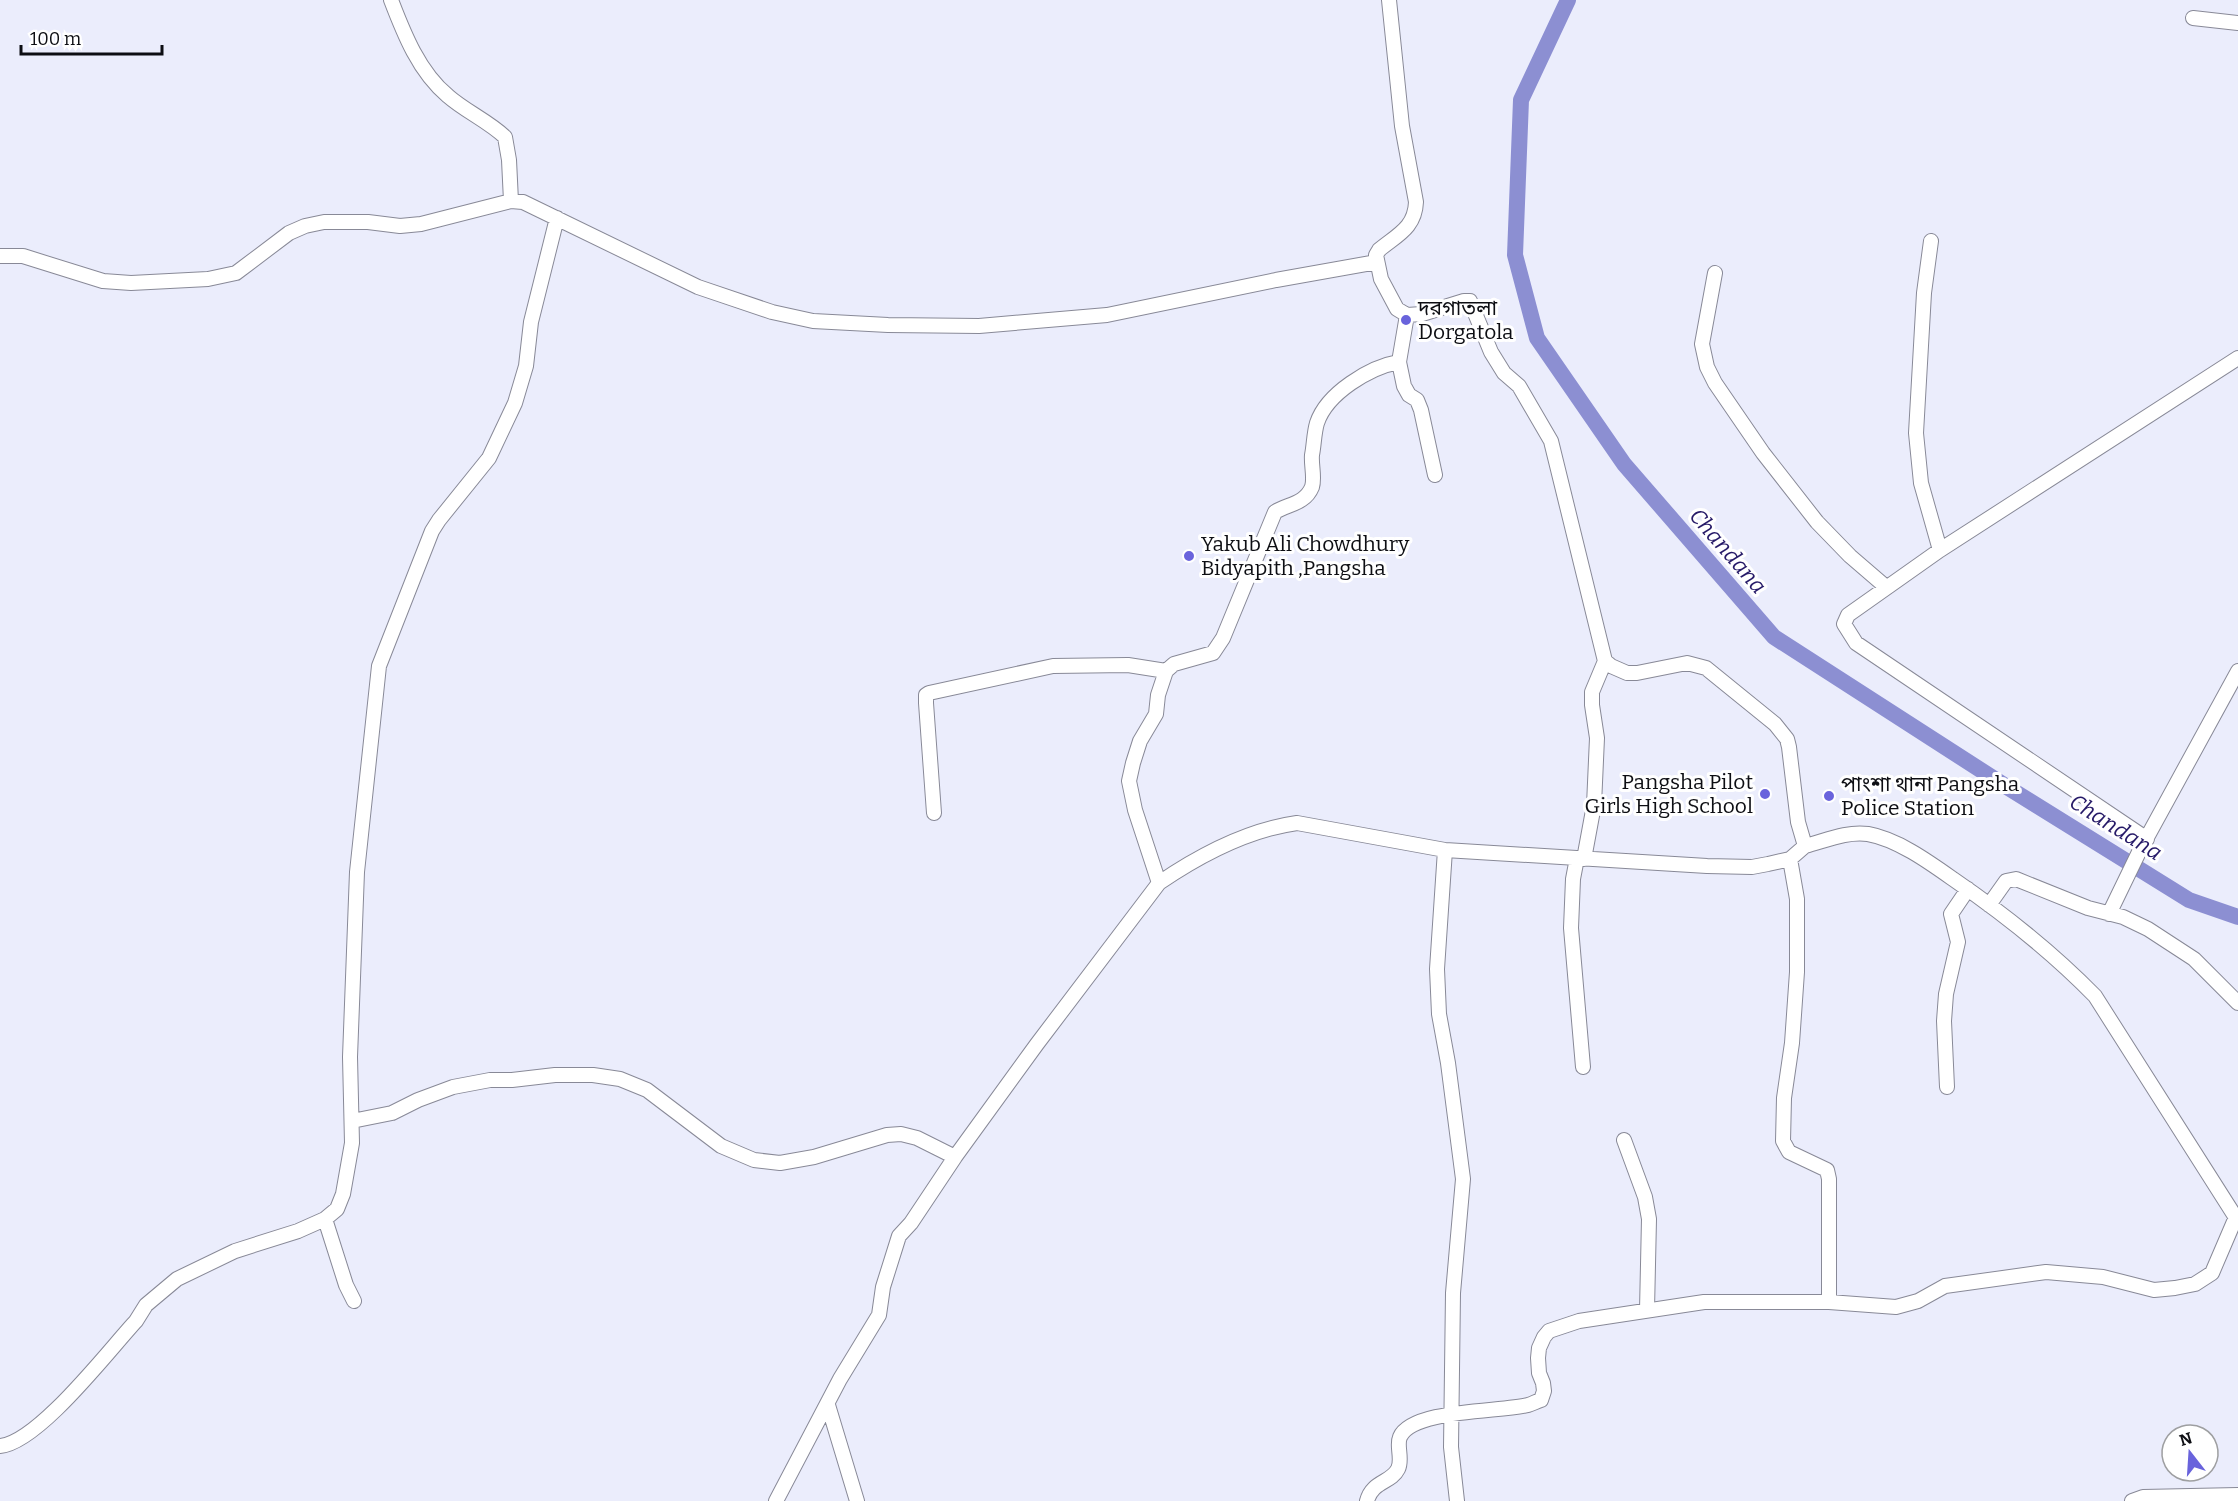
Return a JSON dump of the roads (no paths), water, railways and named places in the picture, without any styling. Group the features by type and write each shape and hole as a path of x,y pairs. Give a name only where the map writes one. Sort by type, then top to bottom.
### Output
{"street":[{"path":"391,0 407,40 437,86 447,96 505,136 509,159 511,201"},
{"path":"1389,0 1402,126 1416,202 1412,223 1376,255 1382,279 1397,309 1407,315 1422,314 1470,301 1495,359 1504,373 1519,386 1532,407 1554,451 1605,661 1592,692 1597,738 1594,805 1573,879 1571,928 1583,1067"},
{"path":"2193,18 2238,23"},
{"path":"0,256 23,256 104,281 132,283 208,279 236,273 289,233 306,226 324,222 368,222 400,226 421,224 511,201 523,202 699,287 772,312 813,321 888,326 1004,326 1107,315 1377,262"},
{"path":"0,1446 18,1439 42,1423 136,1321 146,1305 177,1279 235,1251 298,1231 325,1219 337,1209 343,1194 352,1143 350,1057 357,872 379,666 432,531 489,458 515,403 526,366 534,311 557,218"},
{"path":"1931,241 1924,293 1916,433 1921,483 1940,550"},
{"path":"1715,273 1702,344 1707,367 1715,383 1763,453 1817,522 1850,556 1886,587"},
{"path":"1407,315 1399,362 1404,386 1417,400 1421,410 1435,475"},
{"path":"2146,839 1856,643 1844,624 1848,615 1940,550 2238,358"},
{"path":"1159,883 1135,810 1129,781 1140,741 1156,714 1158,696 1166,671 1174,664 1206,656 1215,651 1223,638 1275,512 1299,502 1312,487 1312,457 1317,423 1323,410 1335,396 1369,371 1399,362"},
{"path":"1605,661 1627,673 1687,663 1706,668 1775,724 1787,739 1789,747 1798,822 1805,846"},
{"path":"934,813 926,703 926,695 929,693 1053,666 1128,665 1166,671"},
{"path":"2109,914 2139,852 2238,671"},
{"path":"776,1501 840,1379 879,1315 883,1287 898,1236 911,1223 955,1157 1037,1044 1159,883 1183,867 1244,837 1282,825 1297,823 1445,850 1752,867 1790,859 1805,846 1849,834 1869,834 1879,837 1911,851 1968,889 2041,945 2095,996 2237,1219 2212,1273 2195,1284 2154,1290 2103,1277 2046,1272 1945,1286 1918,1301 1896,1307 1829,1302 1704,1302 1579,1321 1549,1331 1539,1348 1539,1373 1544,1391 1541,1400 1528,1405 1452,1413 1422,1421 1405,1430 1399,1438 1400,1463 1397,1471 1369,1492 1367,1501"},
{"path":"1445,850 1437,969 1439,1014 1448,1063 1463,1179 1453,1293 1451,1448 1457,1501"},
{"path":"1790,859 1797,899 1797,972 1792,1042 1784,1098 1783,1141 1789,1152 1827,1170 1829,1179 1829,1302"},
{"path":"1989,905 2007,881 2016,879 2071,902 2123,917 2170,942 2194,959 2238,1003"},
{"path":"1947,1087 1944,1021 1949,978 1958,942 1951,914 1968,889"},
{"path":"352,1120 392,1113 453,1087 555,1075 593,1075 620,1079 647,1090 721,1146 754,1160 780,1164 901,1134 917,1138 955,1157"},
{"path":"1624,1140 1645,1197 1649,1219 1647,1310"},
{"path":"325,1219 343,1276 354,1301"},
{"path":"828,1405 857,1501"},
{"path":"2132,1501 2143,1497 2238,1495"}],"waterway":[{"name":"Chandana","path":"1568,0 1521,100 1515,255 1537,338 1624,464 1774,637 2007,787 2189,900 2238,917"}],"place":[{"name":"দরগাতলা Dorgatola","path":"1406,320"},
{"name":"Yakub Ali Chowdhury Bidyapith ,Pangsha","path":"1189,556"},
{"name":"Pangsha Pilot Girls High School","path":"1765,794"},
{"name":"পাংশা থানা Pangsha Police Station","path":"1829,796"}]}
